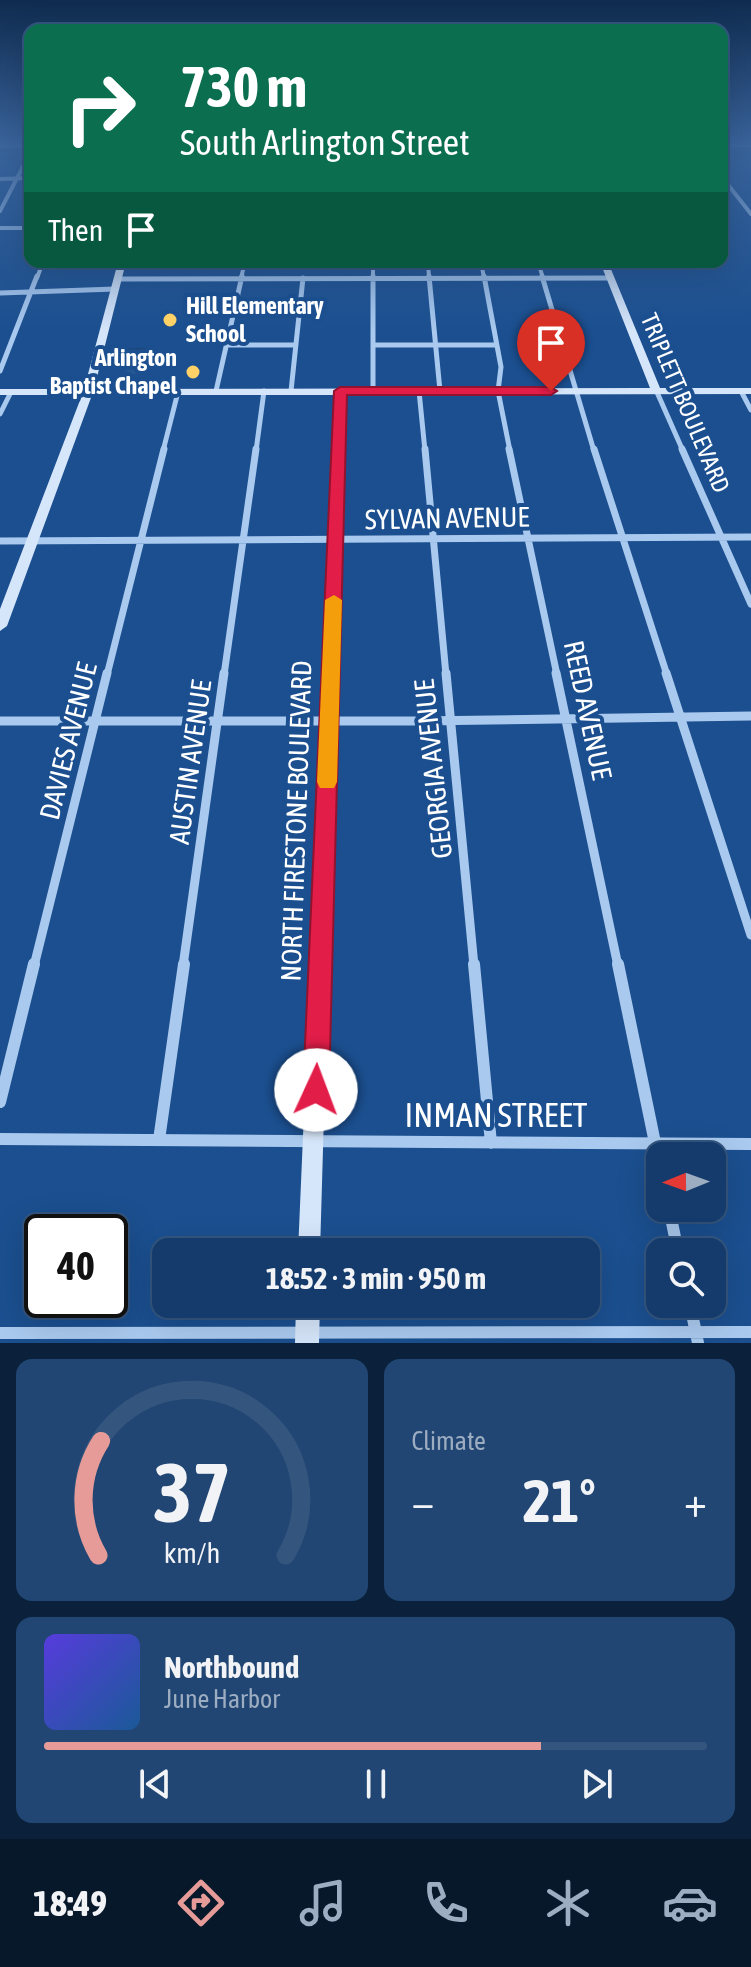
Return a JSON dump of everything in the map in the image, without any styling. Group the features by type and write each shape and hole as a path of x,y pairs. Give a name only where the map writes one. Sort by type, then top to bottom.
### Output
{"main road":[{"path":"0,626 89,391 120,268"},
{"name":"TRIPLETT BOULEVARD","path":"606,268 656,390"},
{"name":"NORTH FIRESTONE BOULEVARD","path":"310,1238 340,391"},
{"path":"6,392 746,391"},
{"path":"307,1338 308,1318"}],"street":[{"path":"0,228 24,228"},
{"path":"0,371 41,268"},
{"path":"216,391 244,268"},
{"path":"373,268 373,391"},
{"path":"428,268 440,391"},
{"name":"REED AVENUE","path":"482,268 501,367 498,391 655,1142"},
{"path":"540,268 575,391 751,935"},
{"path":"0,293 241,278 610,278"},
{"path":"291,391 303,278"},
{"path":"227,345 296,345"},
{"path":"373,345 496,345"},
{"name":"TRIPLETT BOULEVARD","path":"656,390 751,604"},
{"name":"AUSTIN AVENUE","path":"159,1140 264,391"},
{"name":"GEORGIA AVENUE","path":"419,391 491,1143"},
{"path":"746,391 751,410"},
{"path":"0,414 6,392"},
{"name":"DAVIES AVENUE","path":"0,1102 178,392"},
{"name":"SYLVAN AVENUE","path":"0,541 751,537"},
{"path":"0,721 451,721 751,716"},
{"name":"INMAN STREET","path":"0,1139 646,1144"},
{"name":"INMAN STREET","path":"726,1144 751,1144"},
{"path":"693,1318 697,1338"},
{"path":"0,1333 307,1338 697,1338 751,1332"}],"building":[{"path":"130,349 149,349 143,365 125,365"}],"slow traffic":[{"path":"327,782 334,600"}],"place":[{"name":"Hill Elementary School","path":"170,320"},
{"name":"Arlington Baptist Chapel","path":"193,372"}],"route":[{"path":"316,1090 340,391 551,391"}]}
